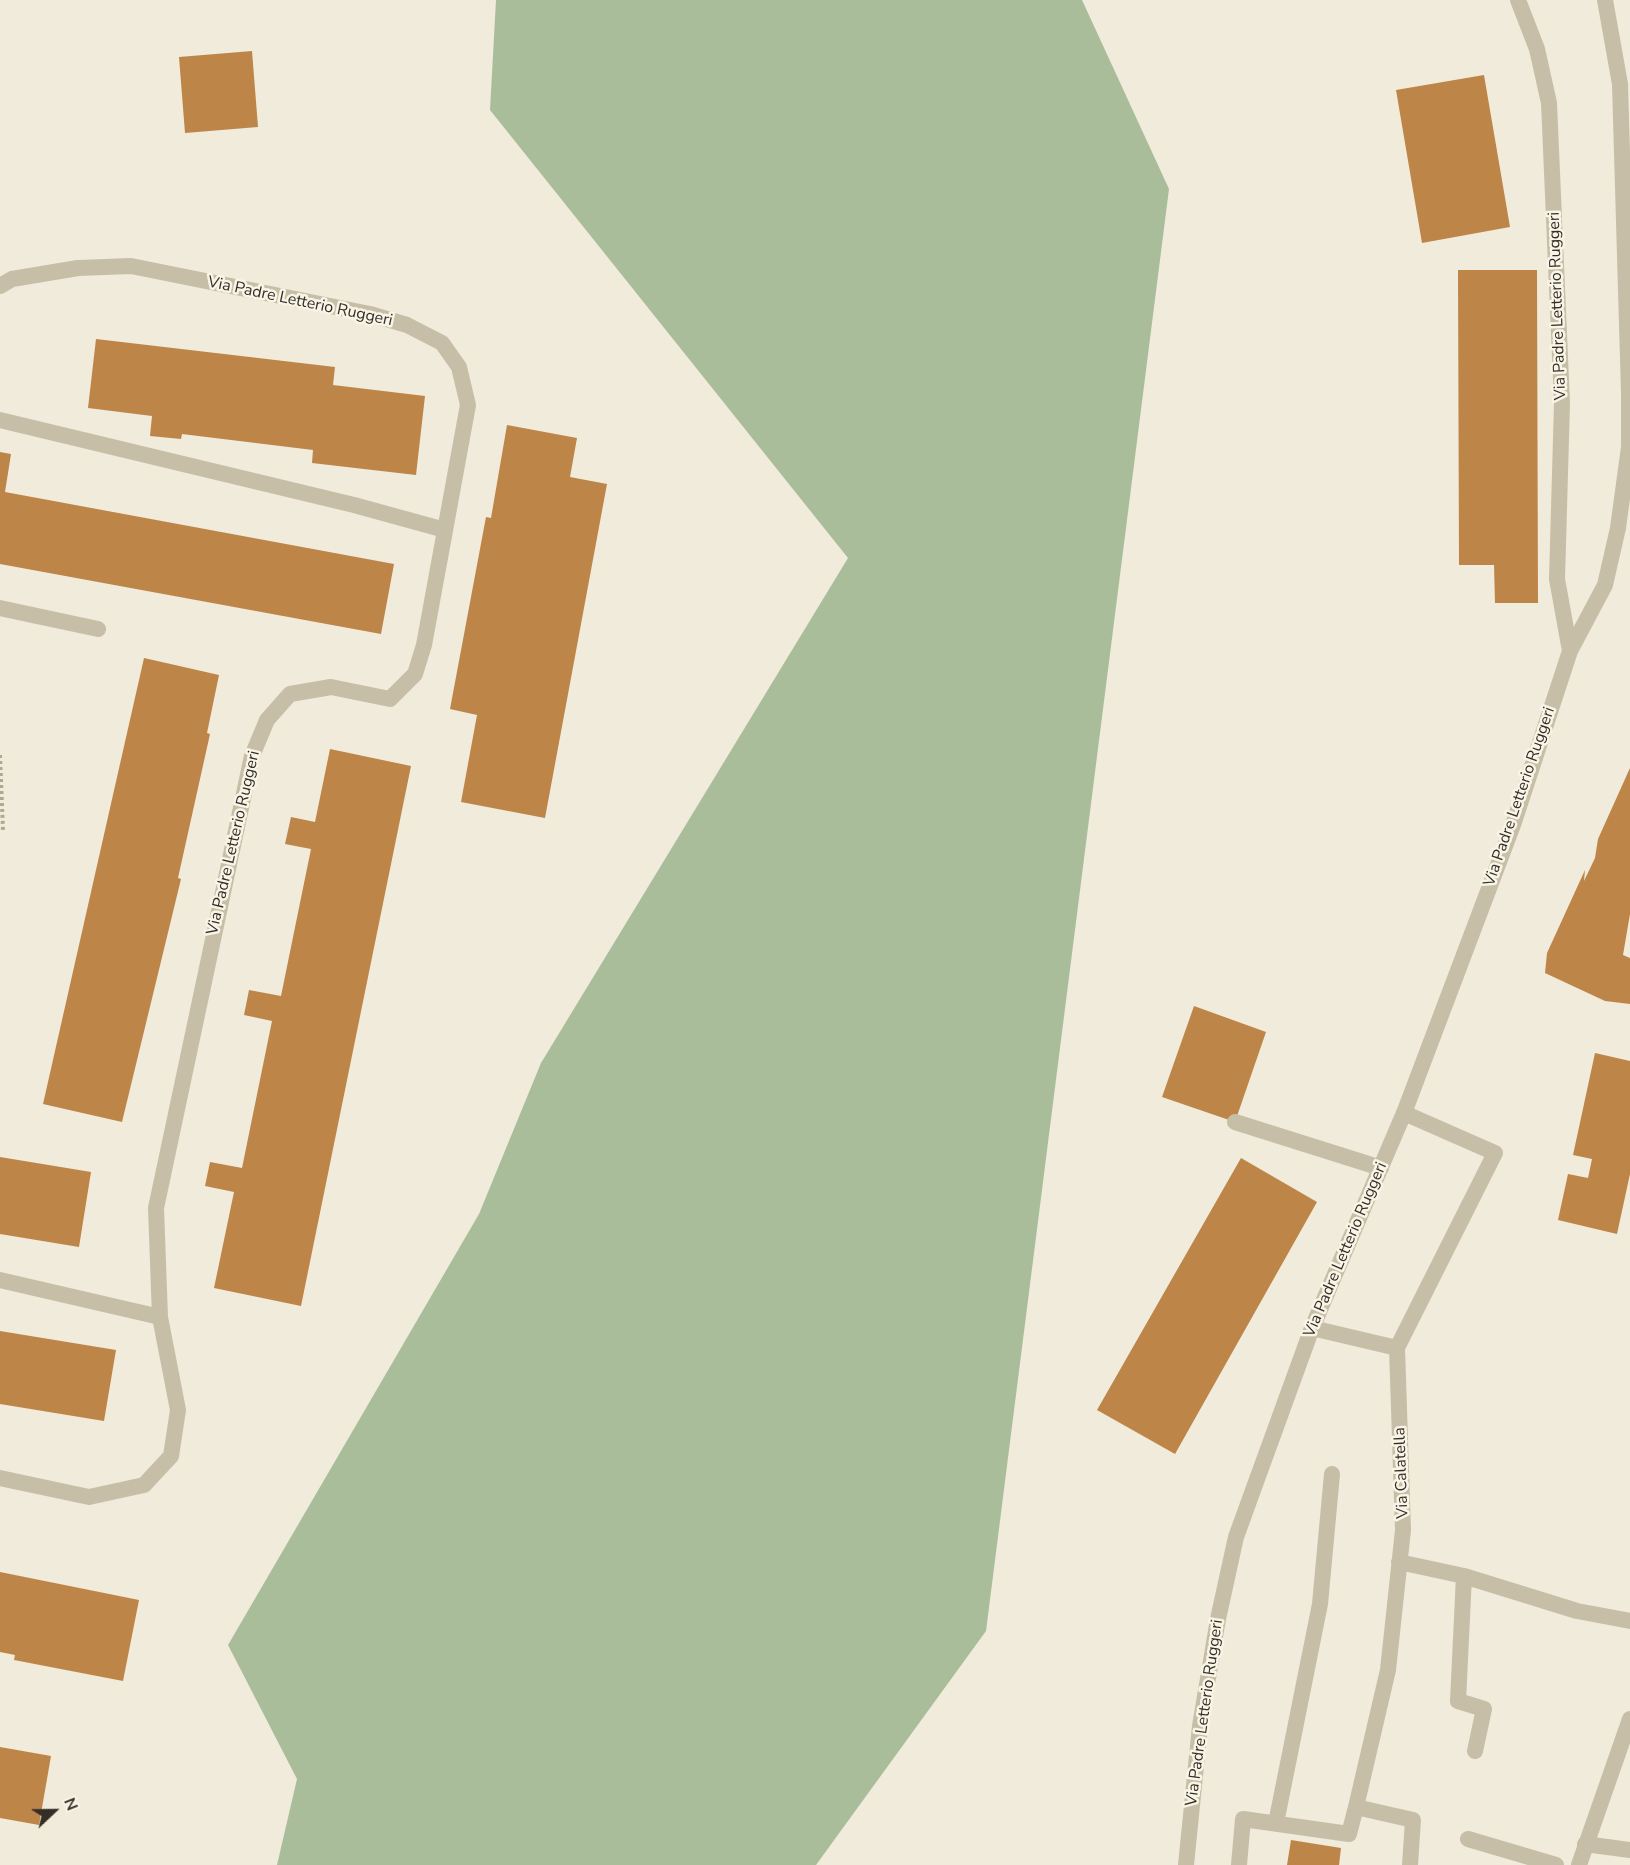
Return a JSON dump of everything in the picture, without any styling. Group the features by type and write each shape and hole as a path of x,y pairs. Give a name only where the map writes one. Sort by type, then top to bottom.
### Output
{"street":[{"name":"Via Padre Letterio Ruggeri","path":"1518,0 1537,49 1549,103 1562,403 1557,579 1570,651"},
{"name":"Via Padre Letterio Ruggeri","path":"1186,1865 1200,1726 1226,1576 1236,1537 1312,1328 1404,1113 1513,825 1570,651 1605,585 1624,525 1630,393 1620,84 1605,0"},
{"name":"Via Padre Letterio Ruggeri","path":"0,286 12,279 78,268 131,266 370,314 407,325 442,343 459,367 468,405 423,645 415,674 390,699 331,687 290,694 267,720 252,756 156,1208 160,1317 178,1410 171,1456 144,1485 89,1497 0,1478"},
{"path":"0,420 354,505 445,530"},
{"path":"0,608 98,629"},
{"name":"Via Calatella","path":"1276,1823 1349,1834 1388,1670 1403,1530 1397,1348 1495,1153 1404,1113"},
{"path":"1234,1122 1381,1168"},
{"path":"0,1280 160,1317"},
{"path":"1312,1328 1397,1348"},
{"path":"1239,1865 1243,1819 1276,1823 1320,1604 1332,1474"},
{"path":"1399,1562 1464,1576 1577,1611 1630,1621"},
{"path":"1464,1576 1458,1701 1484,1709 1475,1751"},
{"path":"1579,1865 1585,1844 1625,1752 1630,1719"},
{"path":"1356,1807 1413,1820 1410,1865"},
{"path":"1468,1839 1556,1865"},
{"path":"1585,1844 1630,1850"}],"path":[{"path":"0,756 3,830"}],"green space":[{"path":"496,0 1082,0 1169,189 986,1631 816,1865 277,1865 297,1779 228,1645 479,1214 541,1063 848,558 490,110"}],"building":[{"path":"252,51 258,127 185,133 179,57"},
{"path":"1484,75 1510,227 1422,243 1396,90"},
{"path":"1458,270 1537,270 1538,603 1495,603 1494,565 1459,565"},
{"path":"96,339 335,367 333,385 425,396 416,475 312,463 313,450 182,434 181,439 150,436 152,416 88,408"},
{"path":"507,425 577,438 570,477 607,484 545,818 461,802 477,715 450,709 486,517 491,518"},
{"path":"0,452 11,454 5,492 394,564 381,634 0,564"},
{"path":"144,658 219,675 207,733 210,734 178,878 181,879 122,1122 43,1104"},
{"path":"330,749 411,766 301,1306 214,1288 234,1192 205,1186 210,1162 242,1168 272,1021 244,1015 249,990 281,996 311,849 285,844 291,817 315,822"},
{"path":"1630,768 1630,914 1623,955 1630,958 1630,1004 1605,1001 1545,973 1547,953 1585,870 1584,881 1595,858 1598,839"},
{"path":"1194,1006 1266,1032 1235,1122 1162,1097"},
{"path":"1595,1053 1630,1061 1630,1174 1617,1234 1558,1220 1568,1174 1588,1178 1592,1159 1573,1155"},
{"path":"0,1157 91,1172 79,1247 0,1234"},
{"path":"1241,1158 1317,1202 1175,1454 1097,1410"},
{"path":"0,1331 116,1350 104,1421 0,1404"},
{"path":"0,1572 139,1600 123,1681 14,1660 15,1655 0,1652"},
{"path":"0,1747 51,1756 39,1825 0,1818"},
{"path":"1291,1840 1341,1848 1339,1865 1287,1865"}]}
